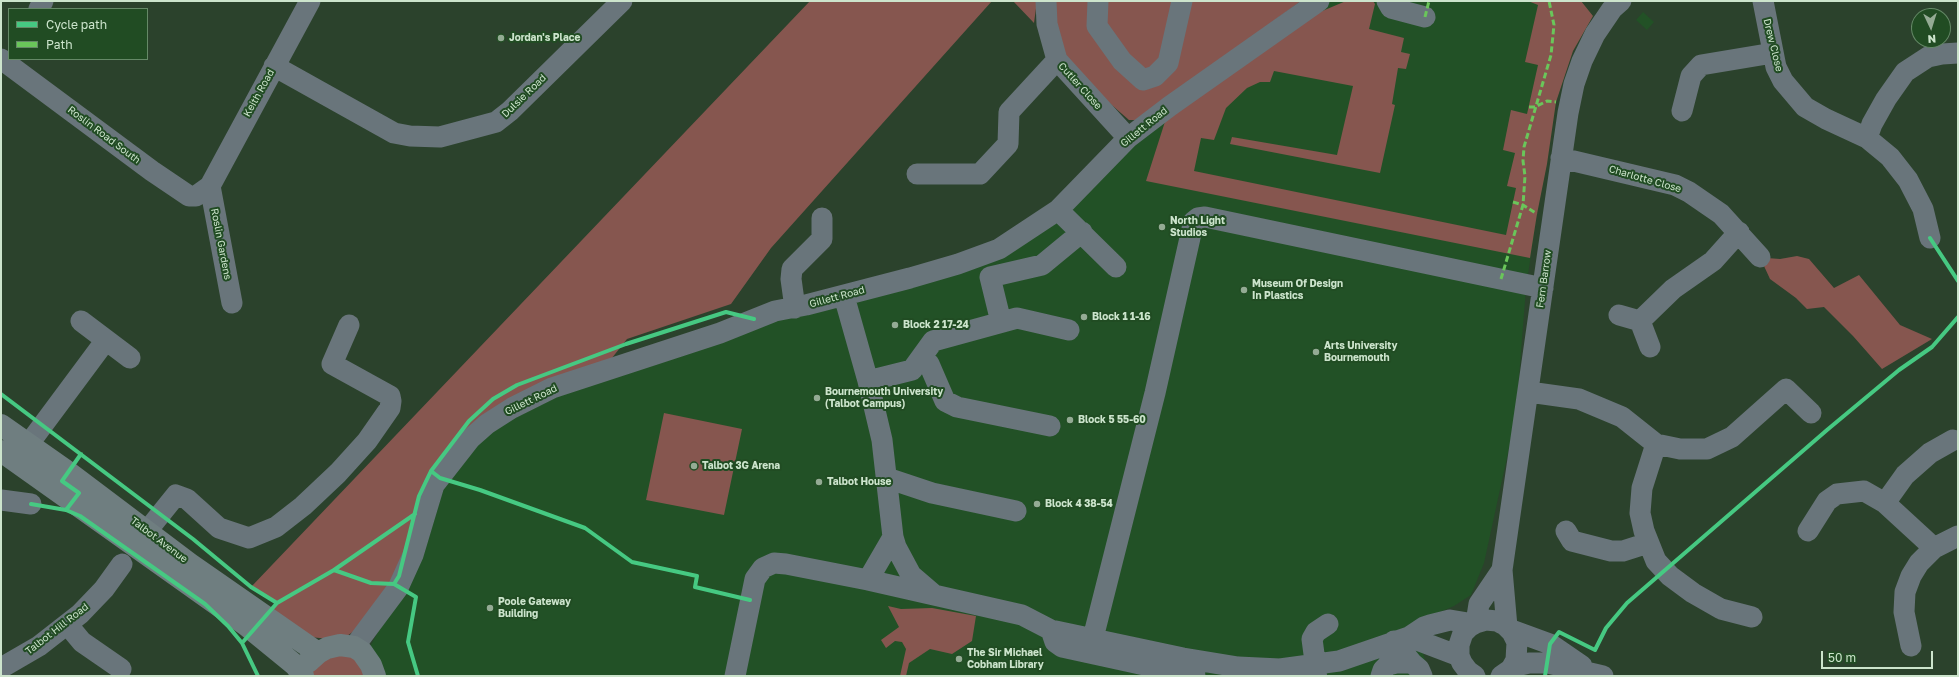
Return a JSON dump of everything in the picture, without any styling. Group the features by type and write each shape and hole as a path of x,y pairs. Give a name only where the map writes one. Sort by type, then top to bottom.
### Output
{"main road":[{"name":"Talbot Avenue","path":"1,425 190,564 318,652"},
{"name":"Talbot Avenue","path":"1,451 253,630 295,665 302,676"},
{"path":"302,676 309,661 318,652 340,645 359,652 371,665 375,676"}],"street":[{"name":"Keith Road","path":"210,186 310,1"},
{"name":"Dulsie Road","path":"274,66 394,133 410,136 440,137 496,122 510,111 622,1"},
{"name":"Cutler Close","path":"1046,1 1047,24 1058,60 1128,138"},
{"path":"1098,1 1097,26 1122,61 1143,80 1155,76 1168,63 1182,1"},
{"name":"Gillett Road","path":"359,652 377,614 392,598 398,588 413,555 434,485 470,440 488,424 512,408 552,388 720,332 775,311 795,308 844,296 958,264 999,249 1058,210 1128,138 1170,106 1319,1"},
{"path":"1387,1 1391,8 1425,17"},
{"name":"Drew Close","path":"1763,1 1776,67 1783,81 1805,107 1826,120 1867,138 1890,157 1908,180 1923,209 1930,238"},
{"name":"Fern Barrow","path":"1506,673 1517,658 1518,648 1515,638 1508,628 1502,570 1529,392 1561,158 1574,84 1595,34 1612,4"},
{"path":"1682,111 1691,76 1701,65 1773,53"},
{"path":"1867,138 1872,124 1886,99 1905,72 1928,57 1958,53"},
{"name":"Roslin Road South","path":"6,60 185,194 196,196 210,186"},
{"path":"917,174 980,174 1008,144 1009,112 1058,60"},
{"name":"Charlotte Close","path":"1561,158 1675,185 1703,201 1721,214 1739,232 1760,257"},
{"name":"Roslin Gardens","path":"210,186 232,303"},
{"path":"1058,210 1082,232 1116,268"},
{"path":"1093,638 1155,393 1193,222 1198,218 1205,217 1543,288"},
{"path":"795,308 791,279 792,269 822,239 822,218"},
{"path":"1001,322 990,277 1042,265 1082,232"},
{"path":"1640,321 1673,289 1713,261 1739,232"},
{"path":"844,296 868,381 882,440 893,537 901,559 911,575 936,596"},
{"path":"1619,314 1640,321"},
{"path":"868,381 912,370 933,341 1001,322 1017,318 1069,330"},
{"path":"81,321 130,358"},
{"path":"1640,321 1650,347"},
{"path":"147,531 176,495 187,499 219,528 249,538 276,527 303,506 338,473 367,441 390,408 391,401 390,396 332,364 349,325"},
{"path":"28,445 106,340"},
{"path":"917,363 929,364 945,400 957,407 1050,426"},
{"path":"1529,392 1579,399 1622,417 1656,444 1680,449 1707,449 1732,437 1786,389 1811,413"},
{"path":"1885,503 1905,475 1930,453 1953,440"},
{"path":"1656,444 1645,473 1640,501 1641,521 1656,561 1679,584 1721,608 1752,617"},
{"path":"887,478 932,493 1016,511"},
{"path":"1808,531 1827,501 1837,494 1864,491 1885,503 1934,548"},
{"path":"1,500 31,504"},
{"path":"1566,531 1572,541 1611,551 1623,552 1648,543"},
{"path":"1911,646 1904,612 1906,592 1911,576 1919,563 1934,548 1958,536"},
{"path":"868,580 893,537"},
{"path":"735,676 755,578 763,568 774,563 868,580 1022,615 1051,630 1183,658 1238,667 1317,670 1402,639 1424,627 1450,620 1475,623"},
{"name":"Talbot Hill Road","path":"1,668 39,646 67,624 104,590 122,564"},
{"name":"Fern Barrow","path":"1502,570 1480,604 1475,623 1492,620 1508,628 1550,644 1596,674"},
{"path":"1460,664 1459,647 1461,637 1466,630 1475,623"},
{"path":"67,624 82,642 120,669"},
{"path":"1317,670 1312,639 1316,632 1328,624"},
{"path":"1051,630 1056,642 1062,647 1195,676"},
{"path":"1402,639 1460,664 1475,676"},
{"path":"1402,639 1417,669"},
{"path":"1371,650 1380,676"},
{"path":"1380,676 1388,665 1396,663 1417,669"},
{"name":"Fern Barrow","path":"1506,673 1529,663 1548,663 1596,674"}],"shaded area":[{"path":"810,1 992,1 771,248 731,304 627,339 600,373 512,408 434,485 413,555 354,631 347,636 329,639 310,637 270,610 276,603 251,587"},
{"path":"1013,1 1037,1 1034,23"},
{"path":"1051,1 1301,1 1139,120 1129,120 1106,100 1064,56"},
{"path":"1319,1 1581,1 1593,16 1573,51 1556,102 1526,288 1516,416 1484,563 1471,595 1454,606 1428,617 1423,653 1430,676 375,676 365,656 385,619 434,485 470,439 552,388 958,264 1083,184"},
{"path":"1346,1 1373,1 1375,4 1369,29 1404,38 1401,52 1410,54 1406,69 1398,68 1392,104 1395,105 1380,173 1230,144 1232,137 1337,155 1353,86 1274,71 1270,82 1260,82 1247,88 1226,108 1214,140 1201,138 1194,171 1506,235 1516,188 1507,186 1515,153 1503,150 1511,110 1527,114 1538,65 1525,62 1538,5 1528,1 1581,1 1593,16 1573,51 1556,102 1547,164 1530,258 1146,181 1170,106 1308,17"},
{"path":"1643,12 1654,22 1647,30 1636,20"},
{"path":"1797,256 1809,259 1834,288 1859,275 1900,325 1932,339 1882,369 1853,336 1824,307 1807,309 1796,298 1770,279 1764,266 1767,258 1780,259"},
{"name":"Talbot 3G Arena","path":"664,413 742,429 724,515 646,500"},
{"path":"888,606 901,609 932,608 976,616 972,641 952,654 930,649 909,663 906,676 900,676 906,649 902,642 895,641 886,648 881,640 899,627"},
{"path":"340,645 375,676 302,676"}],"marked path":[{"path":"1425,17 1429,1"},
{"path":"1501,279 1523,205 1525,176 1523,161 1524,147 1551,55 1554,25 1549,1"},
{"path":"1529,107 1535,107 1547,101 1556,102"},
{"path":"1513,202 1523,205 1537,214"}],"cycle path":[{"path":"1930,238 1958,281"},
{"path":"431,471 469,421 493,399 517,385 626,344 726,312 754,319"},
{"path":"1545,676 1550,644 1559,632 1595,650 1606,628 1627,603 1827,430 1899,370 1932,347 1958,317"},
{"path":"1,394 193,539 251,587 277,603 334,570 371,583 394,584 416,597 408,642 418,676"},
{"path":"31,504 66,510 79,493 62,481 81,454"},
{"path":"394,584 399,576 419,496 431,471 440,478 480,490 585,528 632,562 697,576 695,587 750,600"},
{"path":"66,510 80,516 205,604 228,626 242,643"},
{"path":"334,570 415,514"},
{"path":"258,676 242,643 277,603"}],"place":[{"name":"Jordan's Place","path":"501,38"},
{"name":"North Light Studios","path":"1162,227"},
{"name":"Museum Of Design In Plastics","path":"1244,290"},
{"name":"Block 1 1-16","path":"1084,317"},
{"name":"Block 2 17-24","path":"895,325"},
{"name":"Arts University Bournemouth","path":"1316,352"},
{"name":"Bournemouth University (Talbot Campus)","path":"817,398"},
{"name":"Block 5 55-60","path":"1070,420"},
{"name":"Talbot 3G Arena","path":"694,466"},
{"name":"Talbot House","path":"819,482"},
{"name":"Block 4 38-54","path":"1037,504"},
{"name":"Poole Gateway Building","path":"490,608"},
{"name":"The Sir Michael Cobham Library","path":"959,659"}]}
